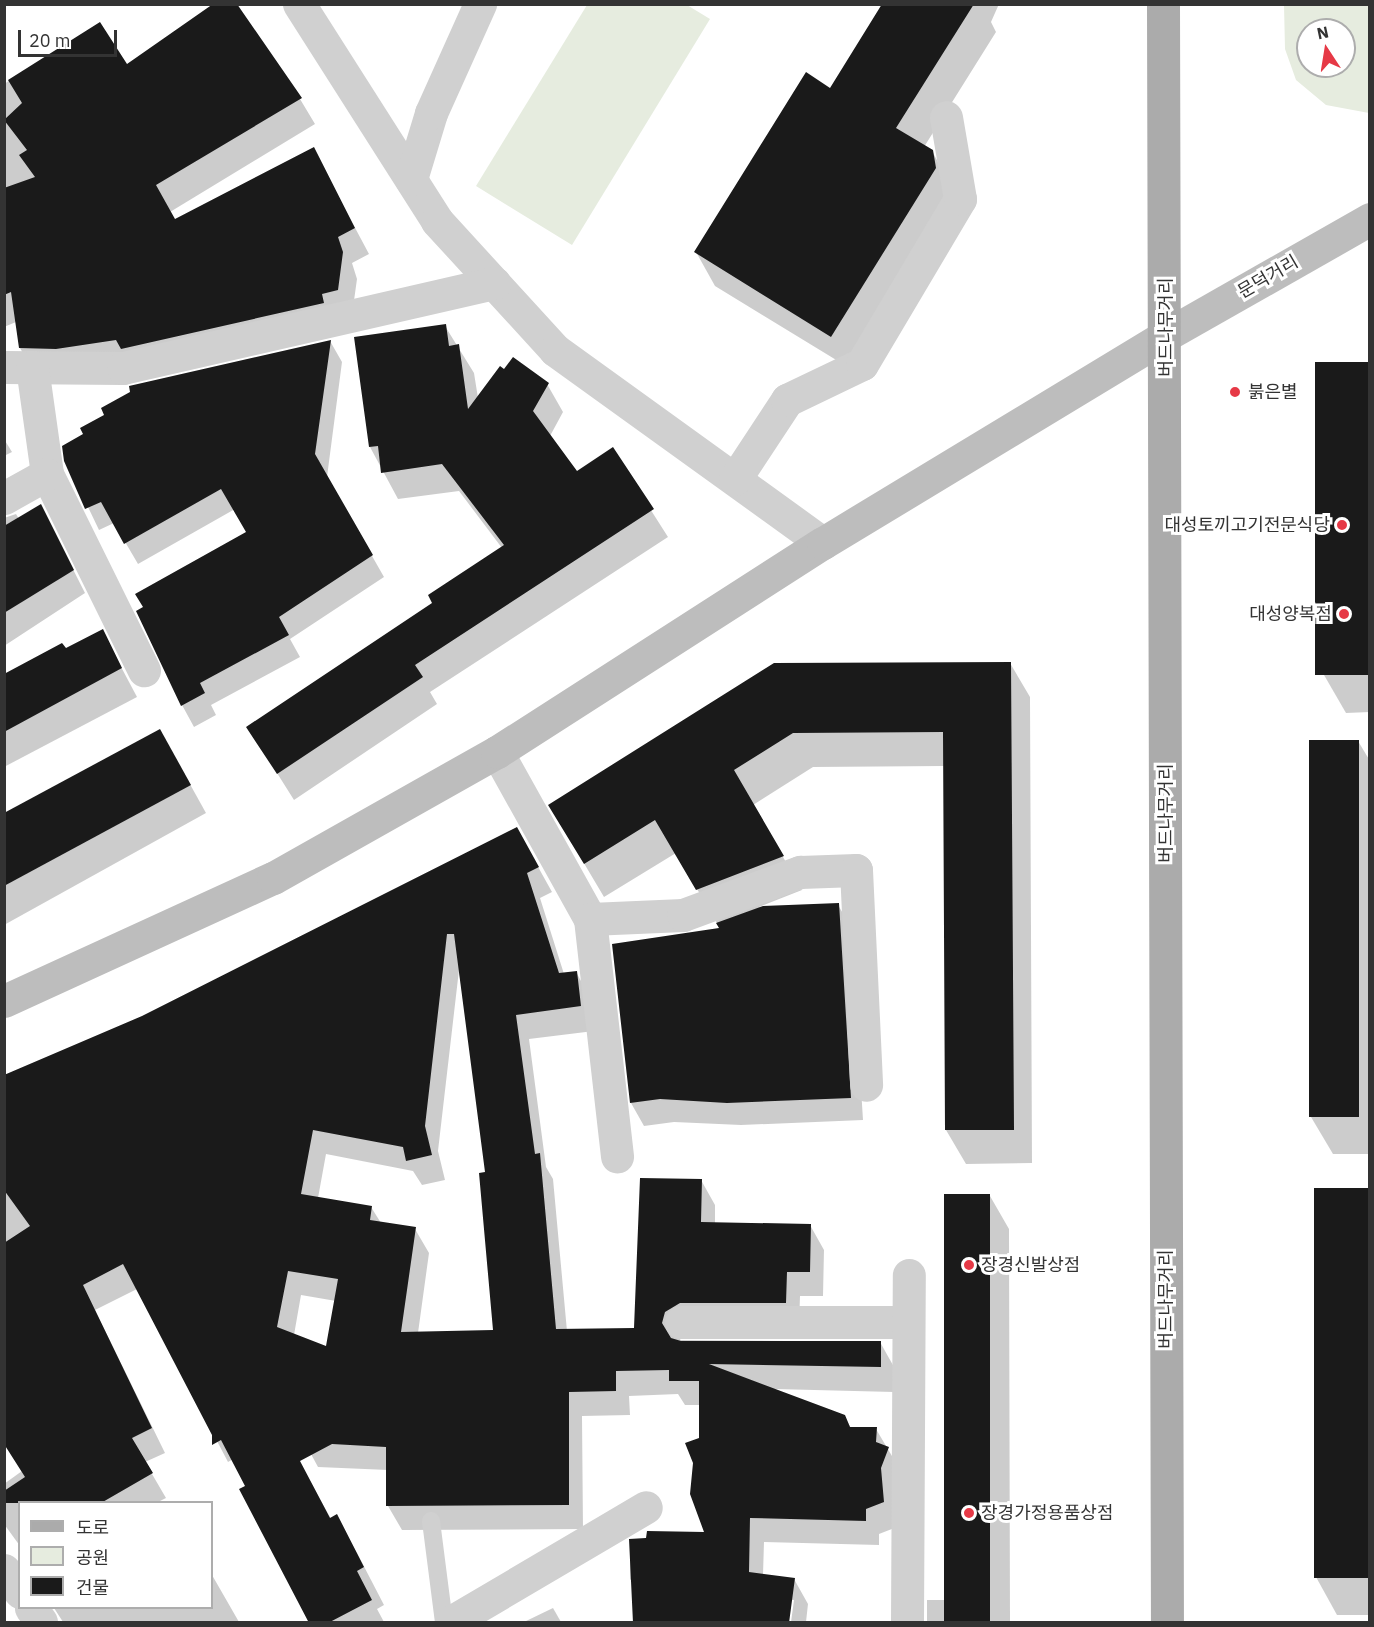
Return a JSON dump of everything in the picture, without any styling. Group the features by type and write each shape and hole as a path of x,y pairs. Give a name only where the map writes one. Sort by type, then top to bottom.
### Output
{"main road":[{"name":"버드나무거리","path":"1163,4 1166,335 1167,1623"},
{"name":"문덕거리","path":"4,1001 273,878 497,752 823,543 1166,335 1370,219"}],"street":[{"path":"298,4 438,221 555,350 823,543"},
{"path":"411,179 431,113 480,4"},
{"path":"735,479 787,400 862,364 960,199 946,117"},
{"path":"144,670 47,474 18,367 123,368 494,283"},
{"path":"4,498 47,474"},
{"path":"497,752 590,919 617,1156"},
{"path":"590,919 683,915 800,872 856,870 866,1085"},
{"path":"907,1623 909,1275"},
{"path":"681,1322 908,1322"},
{"path":"452,1623 646,1507"},
{"path":"4,1570 18,1589"},
{"path":"32,1609 41,1623"}],"lane":[{"path":"431,1521 444,1623"}],"green space":[{"path":"587,5 687,5 710,19 572,245 476,186"},
{"path":"1284,5 1369,5 1369,113 1326,105 1296,80 1285,49"}],"building":[{"path":"213,4 237,4 302,98 156,185 175,219 314,147 355,228 338,237 343,252 338,290 322,294 324,303 121,349 116,340 56,349 19,348 11,292 4,295 4,188 35,177 19,155 27,150 4,120 22,103 8,80 100,22 127,64"},
{"path":"882,4 974,4 896,128 933,150 936,168 831,337 694,252 806,72 830,88"},
{"path":"446,324 449,346 459,344 468,409 500,366 504,369 513,357 549,383 533,411 577,471 613,447 654,509 415,665 423,677 277,774 246,727 432,603 428,595 504,545 442,464 381,473 378,446 369,447 354,337"},
{"path":"331,340 315,454 373,555 279,617 289,635 200,683 205,693 181,706 136,611 143,607 135,594 246,532 221,489 124,544 101,502 85,509 64,461 62,446 83,434 80,428 104,415 101,408 130,392 129,386"},
{"path":"1315,362 1370,362 1370,675 1315,675"},
{"path":"41,504 74,570 4,613 4,526"},
{"path":"103,629 122,668 4,732 4,674 62,643 66,648"},
{"path":"1011,662 1014,1130 945,1130 943,732 793,733 734,770 784,856 696,890 655,820 584,864 548,805 774,663"},
{"path":"160,729 191,785 4,886 4,813"},
{"path":"1309,740 1359,740 1359,1117 1309,1117"},
{"path":"517,827 539,867 527,873 559,973 577,971 581,1006 516,1015 535,1154 540,1153 556,1329 634,1328 640,1178 702,1179 701,1222 811,1224 810,1272 787,1272 786,1303 680,1303 665,1312 662,1323 671,1338 681,1341 881,1341 881,1367 709,1364 845,1415 850,1427 877,1427 876,1442 889,1447 881,1468 884,1502 866,1509 866,1521 750,1518 749,1572 795,1578 789,1623 633,1623 629,1539 646,1538 647,1531 704,1532 690,1494 693,1463 685,1443 699,1438 699,1381 669,1381 669,1370 616,1371 616,1391 569,1392 569,1505 386,1506 386,1447 332,1444 300,1461 330,1518 337,1514 364,1567 357,1571 372,1600 328,1623 309,1623 239,1489 245,1486 221,1440 212,1445 212,1435 123,1264 83,1285 152,1428 132,1438 153,1473 104,1501 4,1503 4,1491 25,1477 4,1444 4,1243 30,1226 4,1190 4,1075 142,1016","holes":["447,934 454,934 485,1172 479,1173 493,1330 401,1332 416,1227 370,1220 372,1206 301,1194 313,1130 403,1147 406,1161 432,1155 425,1126","288,1271 338,1279 326,1346 277,1327"]},
{"path":"839,903 851,1098 727,1103 660,1099 630,1103 612,944 719,928 716,923 763,906"},
{"path":"1314,1188 1370,1188 1370,1578 1314,1578"},
{"path":"944,1194 990,1194 990,1622 944,1622"}],"place":[{"name":"붉은별","path":"1235,392"},
{"name":"대성토끼고기전문식당","path":"1342,525"},
{"name":"대성양복점","path":"1344,614"},
{"name":"장경신발상점","path":"969,1265"},
{"name":"장경가정용품상점","path":"969,1513"}]}
